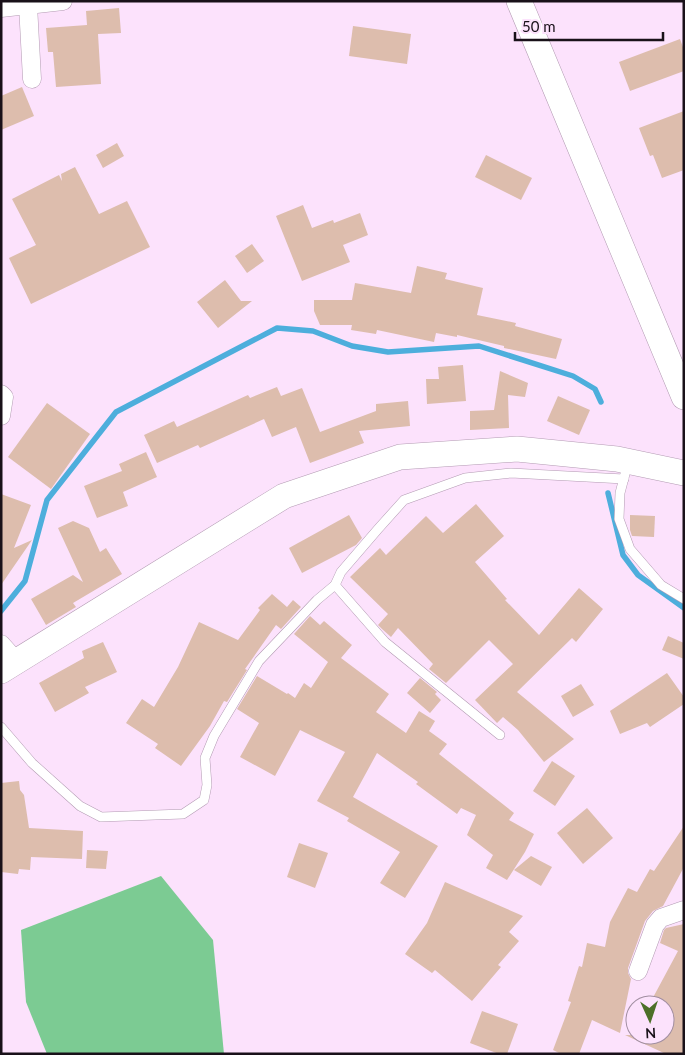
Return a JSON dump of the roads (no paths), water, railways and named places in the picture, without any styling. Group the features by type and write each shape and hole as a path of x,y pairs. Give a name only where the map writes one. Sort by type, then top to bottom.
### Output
{"street":[{"path":"1,8 63,1"},
{"path":"519,1 684,397"},
{"path":"28,5 32,79"},
{"path":"1,394 4,397 1,416"},
{"path":"6,659 284,496 400,457 518,449 617,459 626,470 684,473"},
{"path":"638,970 655,925 660,918 684,910"}],"lane":[{"path":"1,727 32,763 73,800 101,817 183,814 204,800 207,785 205,758 214,736 259,661 317,600 335,585 341,572 404,500 466,478 511,473 626,470 620,493 619,519 630,549 661,585 684,599"},
{"path":"335,585 385,642 500,735"}],"waterway":[{"path":"1,611 25,581 47,500 116,412 277,328 313,331 352,346 388,352 479,346 573,376 595,389 601,402"},
{"path":"608,493 623,555 638,575 684,608"}]}
